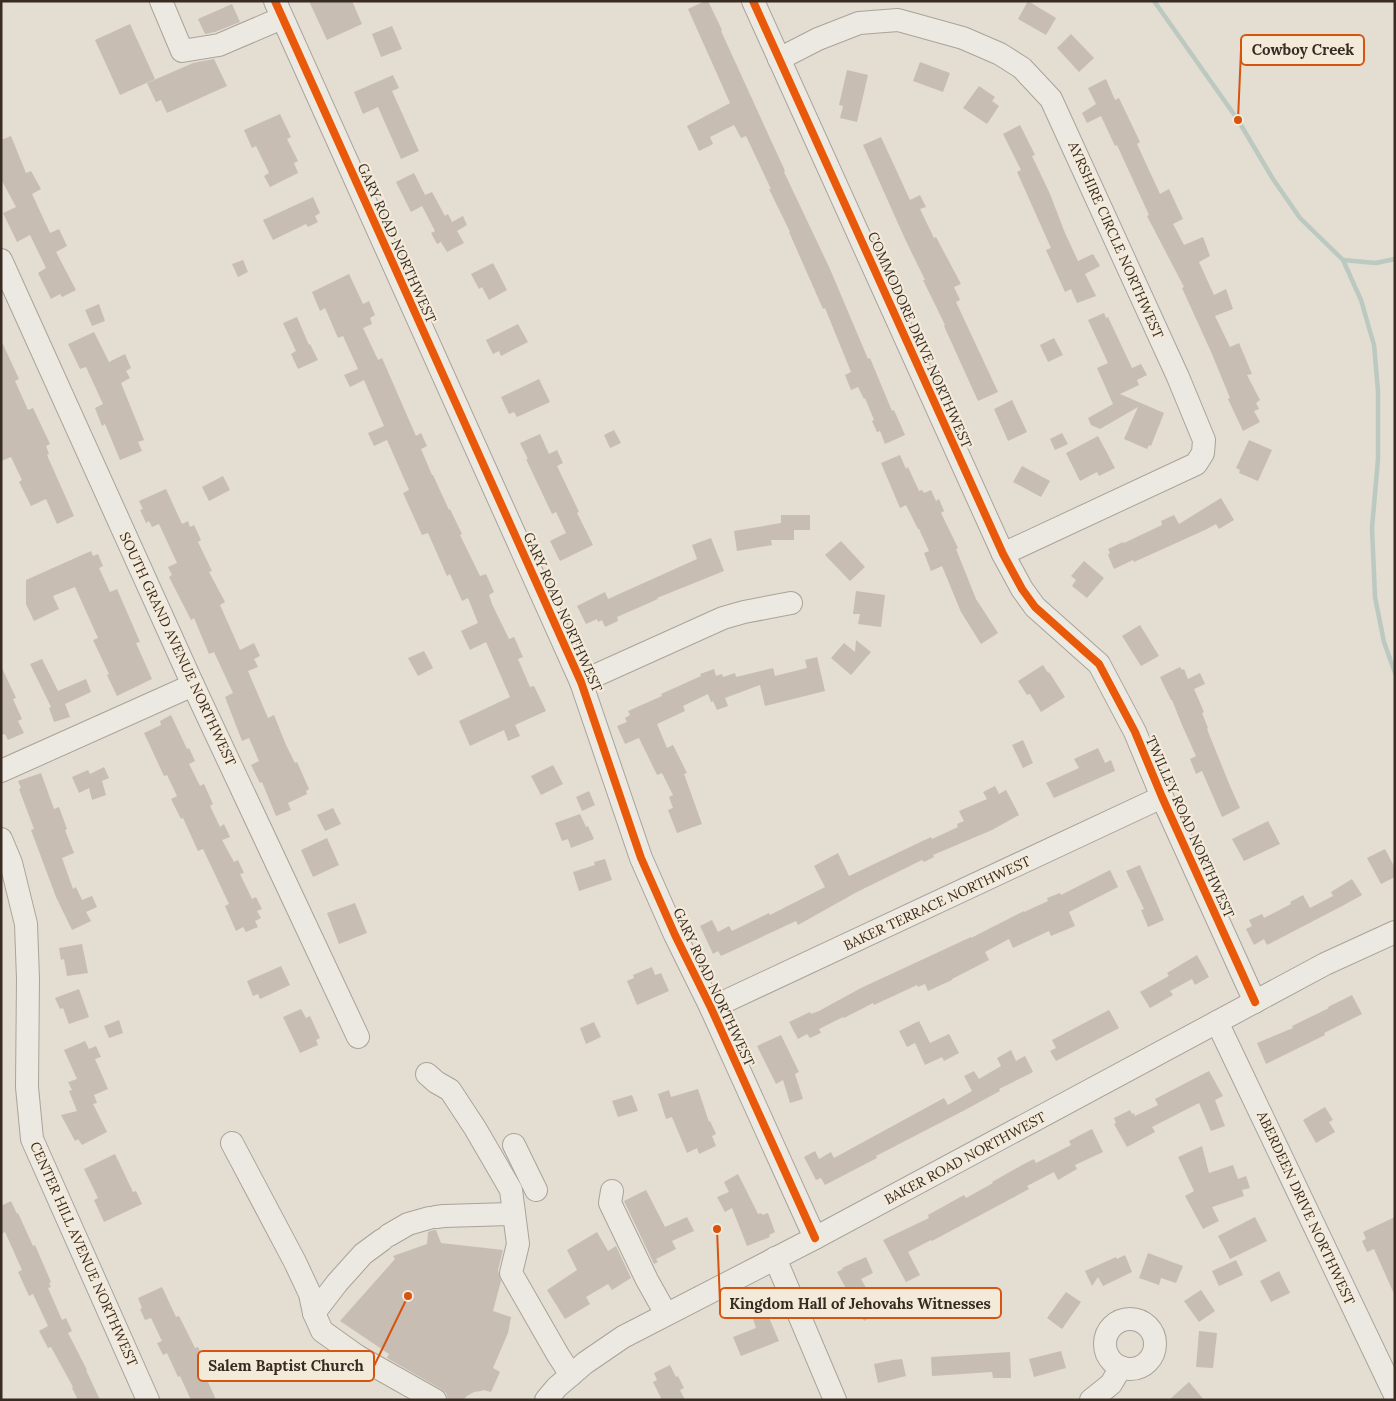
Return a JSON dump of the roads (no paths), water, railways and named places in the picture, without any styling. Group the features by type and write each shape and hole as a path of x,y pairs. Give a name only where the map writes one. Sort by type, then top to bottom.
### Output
{"street":[{"path":"161,1 182,51 219,45 278,10"},
{"name":"COMMODORE DRIVE NORTHWEST","path":"753,1 1003,554 1022,589 1035,607 1099,664"},
{"name":"GARY ROAD NORTHWEST","path":"278,10 582,682 641,858 815,1238"},
{"name":"AYRSHIRE CIRCLE NORTHWEST","path":"779,58 818,39 859,23 898,20 963,38 1000,54 1022,68 1051,99 1166,350 1204,440 1203,453 1196,464 1003,554"},
{"name":"SOUTH GRAND AVENUE NORTHWEST","path":"1,260 193,685 358,1037"},
{"path":"582,682 723,618 790,603"},
{"name":"TWILLEY ROAD NORTHWEST","path":"1099,664 1134,732 1255,1002"},
{"path":"1,771 193,685"},
{"name":"BAKER TERRACE NORTHWEST","path":"711,1008 1162,797"},
{"name":"CENTER HILL AVENUE NORTHWEST","path":"1,838 11,863 26,924 28,979 27,1086 32,1139 148,1400"},
{"name":"BAKER ROAD NORTHWEST","path":"559,1390 584,1363 623,1337 815,1238 1325,964 1395,932"},
{"name":"ABERDEEN DRIVE NORTHWEST","path":"1217,1022 1395,1395"},
{"path":"427,1074 450,1090 504,1149 536,1190"},
{"path":"232,1143 295,1262 310,1294 314,1313 322,1331 354,1361 434,1400"},
{"path":"504,1149 518,1244 512,1273 559,1390"},
{"path":"612,1191 610,1203 647,1280 666,1314"},
{"path":"314,1313 363,1254 408,1224 444,1216 514,1214"},
{"path":"775,1258 835,1400"},
{"path":"1091,1400 1110,1384 1121,1367"}],"waterway":[{"path":"1154,1 1238,120 1273,179 1300,218 1343,260 1361,300 1374,345 1378,391 1378,459 1372,528 1375,597 1384,642 1395,673"},
{"path":"1343,260 1376,263 1395,259"}],"place":[{"name":"Cowboy Creek","path":"1238,120"},
{"name":"Kingdom Hall of Jehovahs Witnesses","path":"717,1229"},
{"name":"Salem Baptist Church","path":"408,1296"}]}
